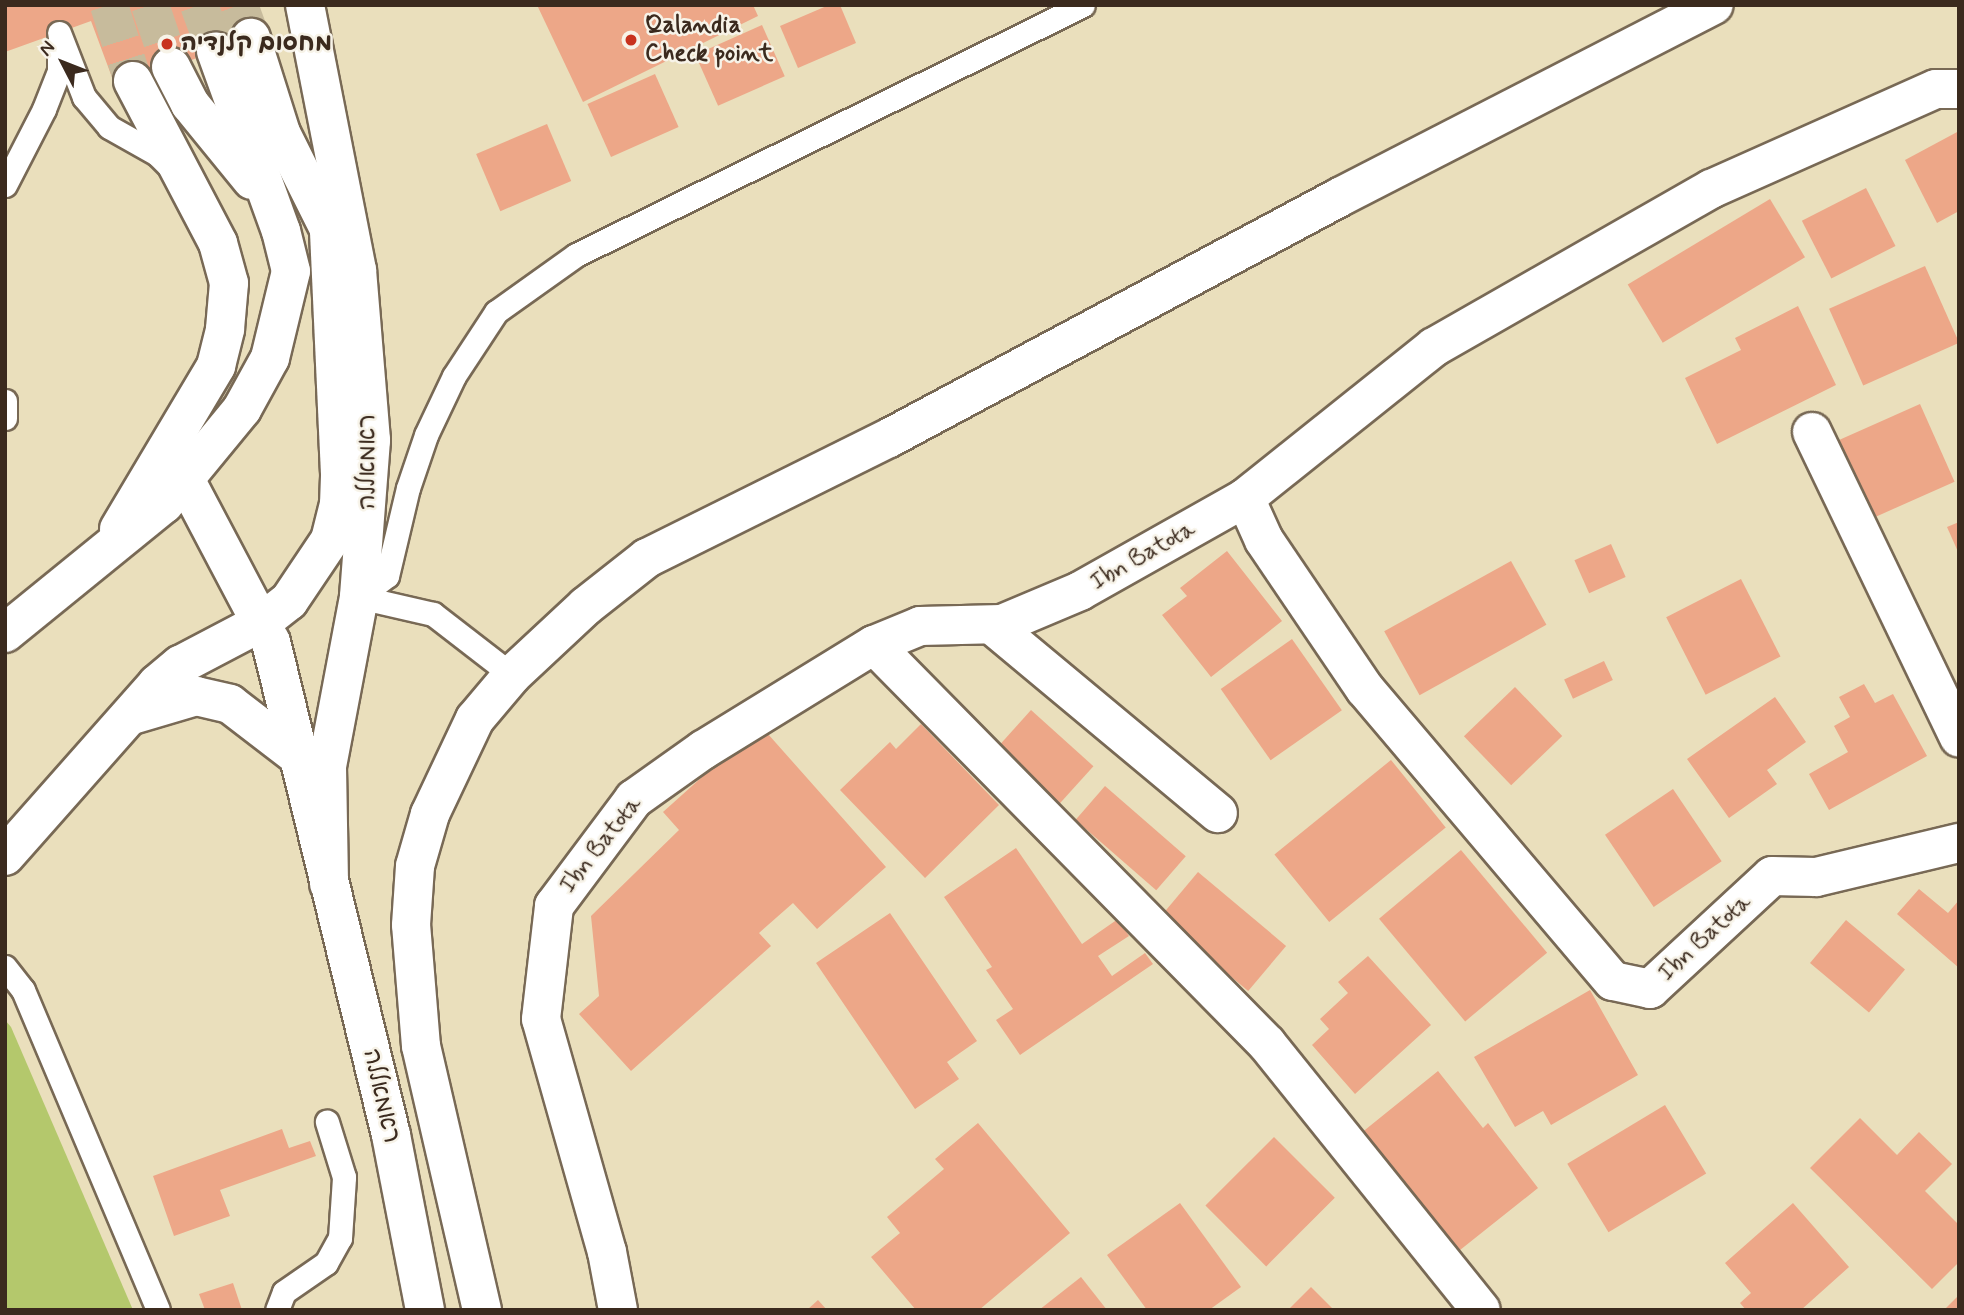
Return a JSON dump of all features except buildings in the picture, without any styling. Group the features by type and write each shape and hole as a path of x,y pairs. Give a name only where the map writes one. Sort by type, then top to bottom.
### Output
{"main road":[{"path":"482,1310 421,1046 411,925 415,866 430,814 475,719 512,675 586,606 647,558 889,438 1340,197 1713,5"},
{"name":"ראמאללה","path":"309,23 343,270 371,440 359,597 327,767 329,884"},
{"path":"5,856 123,719 180,665 262,622 289,601 316,565 330,540 339,505 343,270 329,229 281,133 251,38"},
{"path":"5,633 102,556 186,481 242,409 270,358 291,271 271,204 216,51"},
{"path":"171,67 190,104 271,204"},
{"path":"102,556 216,366 225,329 229,283 218,243 180,177 134,81"},
{"path":"1245,498 1446,340 1710,189 1936,89 1959,89"},
{"path":"1812,432 1959,737"},
{"name":"ראמאללה","path":"186,481 271,642 391,1135 425,1310"},
{"name":"Ibn Batota","path":"618,1310 607,1252 541,1019 554,906 634,799 703,750 874,645 920,626 992,625 1080,592 1245,498 1264,540 1365,689 1613,981 1650,989 1772,876 1816,877 1959,843"},
{"path":"992,625 1218,813"},
{"path":"874,645 1267,1044 1481,1310"},
{"path":"123,719 196,696 230,704 299,757"}],"lane":[{"path":"359,597 387,576 408,488 426,435 454,376 506,304 576,255 1083,5"},
{"path":"5,185 59,71 59,33 84,97 109,127 157,154 180,177"},
{"path":"291,271 343,270"},
{"path":"5,401 5,418"},
{"path":"359,597 433,614 512,675"},
{"path":"5,967 23,990 158,1310"},
{"path":"277,1310 284,1292 326,1262 340,1238 344,1177 327,1122"},
{"path":"411,1239 411,1310"}],"green space":[{"path":"5,1020 11,1027 133,1310 5,1310"}],"tunnel":[{"path":"109,5 133,81"},
{"path":"150,5 171,67"},
{"path":"199,5 216,51"},
{"path":"239,5 251,38"}],"place":[{"name":"Qalandia Check point","path":"631,40"},
{"name":"מחסום קלנדיה","path":"167,44"}]}
